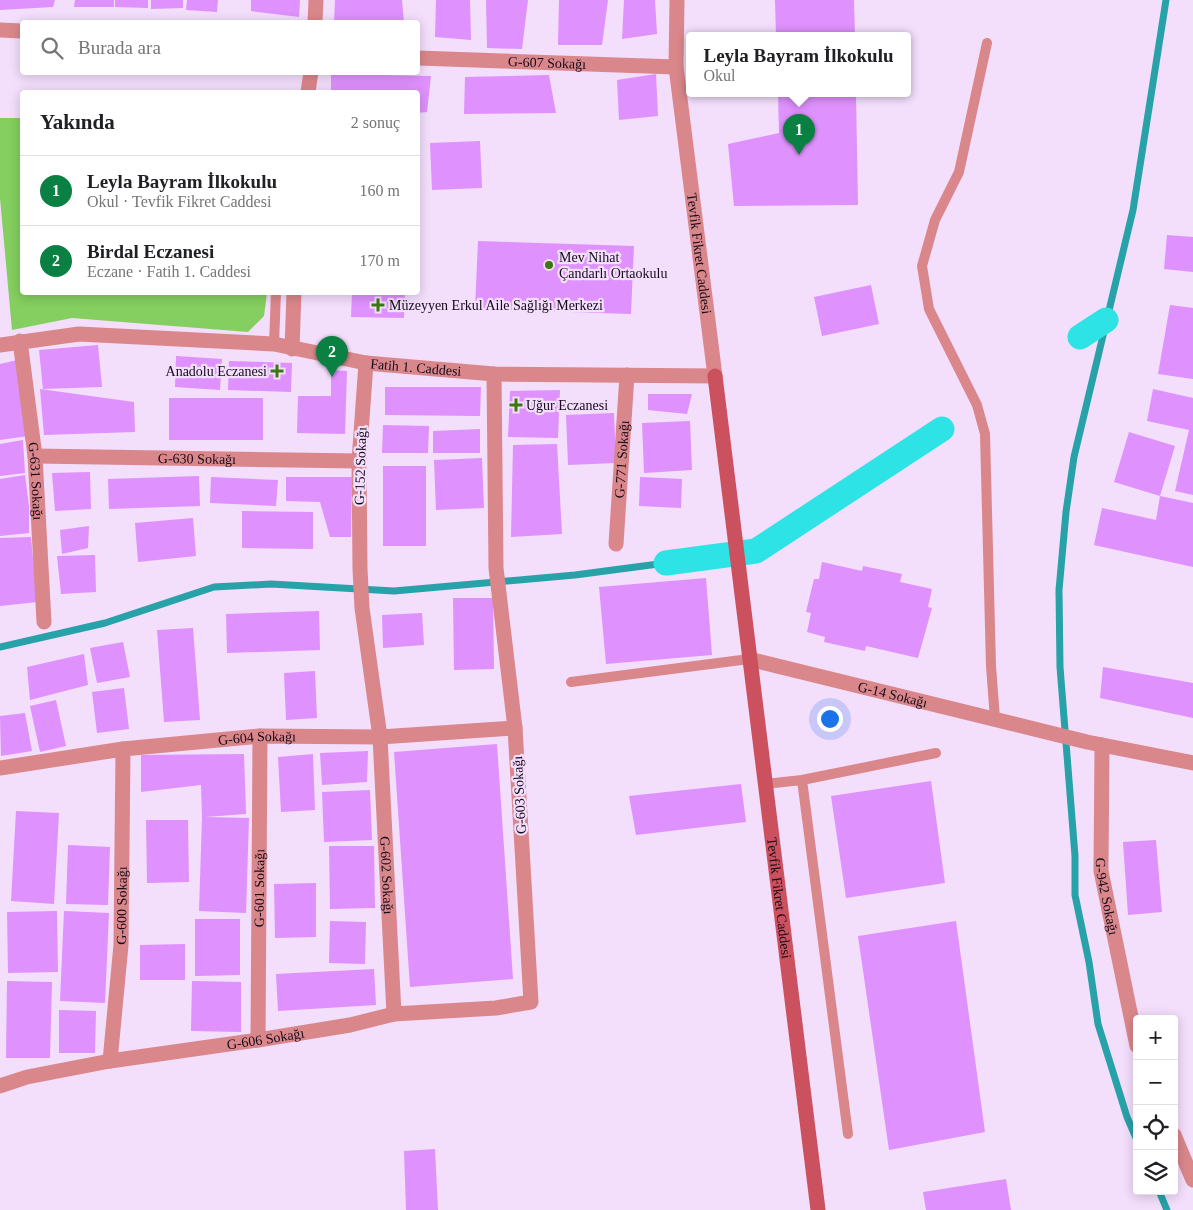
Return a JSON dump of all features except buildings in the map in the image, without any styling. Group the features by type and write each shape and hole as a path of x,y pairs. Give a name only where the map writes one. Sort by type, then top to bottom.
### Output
{"main road":[{"name":"Tevfik Fikret Caddesi","path":"715,376 818,1210"}],"street":[{"path":"315,20 316,0"},
{"name":"Tevfik Fikret Caddesi","path":"677,0 676,67 715,376"},
{"path":"0,30 20,31"},
{"name":"G-607 Sokağı","path":"420,58 676,67"},
{"path":"308,90 311,75"},
{"path":"292,349 294,295"},
{"name":"Fatih 1. Caddesi","path":"0,345 79,334 274,344 366,363 494,374 715,376"},
{"name":"G-631 Sokağı","path":"20,341 35,456 44,622"},
{"name":"G-152 Sokağı","path":"366,363 359,461 360,569 362,608 380,737"},
{"name":"G-603 Sokağı","path":"494,374 496,568 515,728 531,1002"},
{"name":"G-771 Sokağı","path":"616,544 627,375"},
{"name":"G-630 Sokağı","path":"35,456 359,461"},
{"name":"G-14 Sokağı","path":"749,659 1094,743"},
{"name":"G-604 Sokağı","path":"0,768 123,749 260,736 380,737 515,728"},
{"name":"G-601 Sokağı","path":"258,1040 260,736"},
{"name":"G-602 Sokağı","path":"380,737 394,1014"},
{"path":"1094,743 1193,763"},
{"name":"G-942 Sokağı","path":"1094,743 1101,871 1133,1027"},
{"name":"G-600 Sokağı","path":"110,1061 121,945 123,749"},
{"name":"G-606 Sokağı","path":"0,1086 27,1077 110,1061 350,1025 394,1014 496,1008 531,1002"},
{"path":"1178,1144 1193,1180"}],"lane":[{"path":"987,43 959,172 935,220 922,266 929,309 977,405 985,434 991,666 995,720"},
{"path":"274,344 276,295"},
{"path":"571,682 749,659"},
{"path":"766,784 802,780 936,752"},
{"path":"802,780 848,1134"}],"green space":[{"path":"0,118 20,118 20,295 267,295 264,316 248,332 72,318 12,330 0,198"}],"waterway":[{"path":"1133,1131 1098,1024 1089,962 1075,895 1075,856 1060,667 1059,590 1066,512 1074,457 1133,210 1166,0"},
{"path":"1080,337 1106,320"},
{"path":"666,563 756,551 942,429"},
{"path":"0,647 105,623 214,587 271,584 394,591 575,575 666,563"},
{"path":"1161,1195 1167,1210"}],"place":[{"name":"Leyla Bayram İlkokulu","path":"799,155"},
{"name":"Mev Nihat Çandarlı Ortaokulu","path":"549,265"},
{"name":"Müzeyyen Erkul Aile Sağlığı Merkezi","path":"378,305"},
{"name":"Anadolu Eczanesi","path":"277,371"},
{"name":"Birdal Eczanesi","path":"332,377"},
{"name":"Uğur Eczanesi","path":"516,405"}]}
